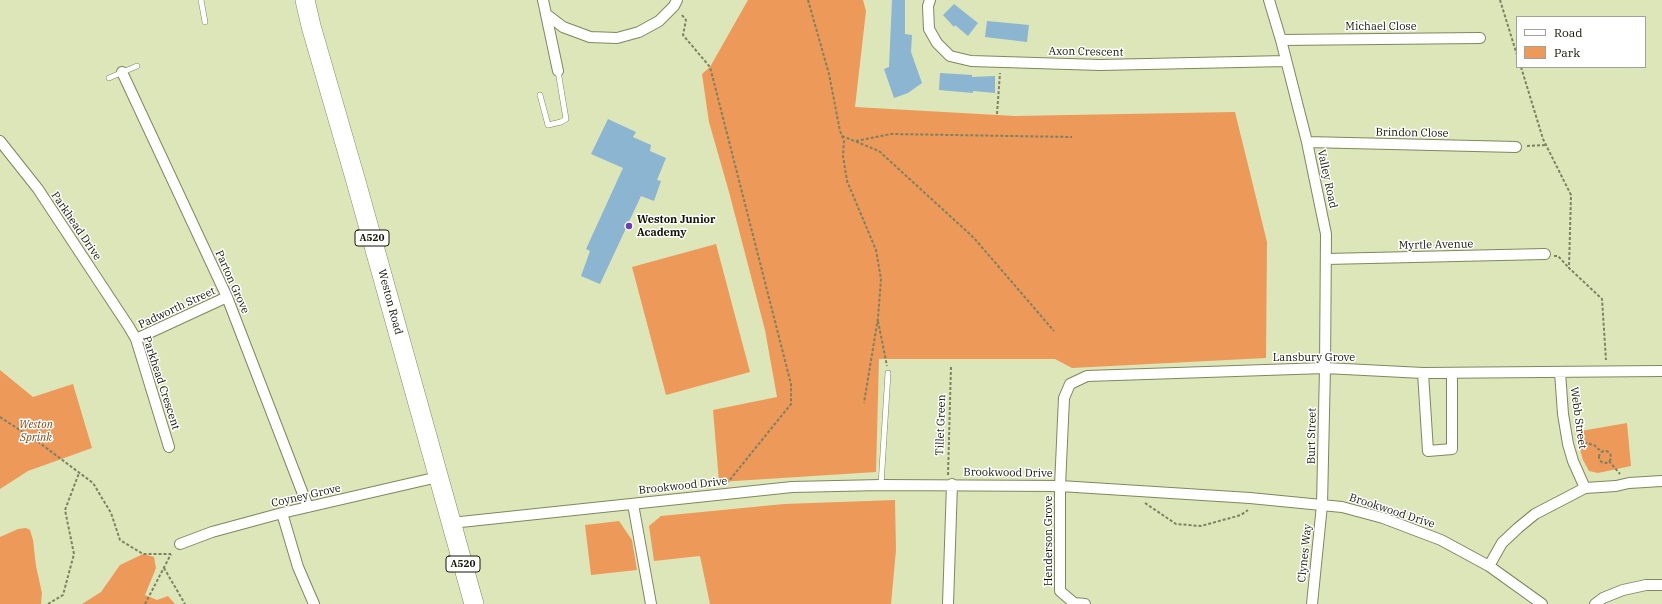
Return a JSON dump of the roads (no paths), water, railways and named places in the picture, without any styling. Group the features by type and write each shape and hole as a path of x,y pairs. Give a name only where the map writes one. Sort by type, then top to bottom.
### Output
{"highway":[{"name":"Weston Road","path":"305,0 311,26 356,178 474,604"}],"street":[{"path":"543,0 558,71"},
{"name":"Axon Crescent","path":"930,0 928,6 929,28 937,43 950,56 971,61 1100,65 1286,61"},
{"name":"Valley Road","path":"1269,0 1281,40 1307,142 1326,234 1325,368"},
{"path":"546,14 563,27 590,37 617,38 639,32 659,21 675,3"},
{"name":"Michael Close","path":"1281,40 1480,38"},
{"name":"Parton Grove","path":"122,72 227,298 308,507"},
{"name":"Parkhead Drive","path":"0,141 38,189 129,327"},
{"name":"Brindon Close","path":"1307,142 1516,147"},
{"name":"Myrtle Avenue","path":"1326,259 1545,254"},
{"name":"Padworth Street","path":"136,340 227,298"},
{"name":"Parkhead Crescent","path":"129,327 136,340 169,447"},
{"name":"Lansbury Grove","path":"1060,486 1064,398 1070,384 1087,376 1325,368 1423,373 1662,371"},
{"name":"Burt Street","path":"1322,505 1325,368"},
{"name":"Webb Street","path":"1560,372 1563,414 1568,444 1573,461 1585,488"},
{"path":"1423,373 1428,451 1452,449 1452,373"},
{"name":"Coyney Grove","path":"180,544 212,532 282,513 438,477"},
{"path":"1489,566 1502,543 1535,514 1585,488 1662,481"},
{"path":"948,604 950,484"},
{"name":"Brookwood Drive","path":"451,523 792,486 950,484 1060,486 1263,500 1342,507 1383,518 1441,540 1489,566 1542,604"},
{"name":"Henderson Grove","path":"1060,486 1060,591 1074,603 1085,604"},
{"path":"633,504 650,604"},
{"name":"Clynes Way","path":"1312,604 1322,505"},
{"path":"282,513 298,567 314,604"},
{"path":"1595,604 1603,598 1623,590 1646,585 1662,585"}],"lane":[{"path":"200,0 205,22"},
{"path":"109,78 137,66"},
{"path":"540,95 548,125 561,122 566,119 558,71"},
{"path":"881,485 888,373"}],"place":[{"name":"Weston Junior Academy","path":"629,226"}],"park label":[{"name":"Weston Sprink","path":"36,431"}]}
